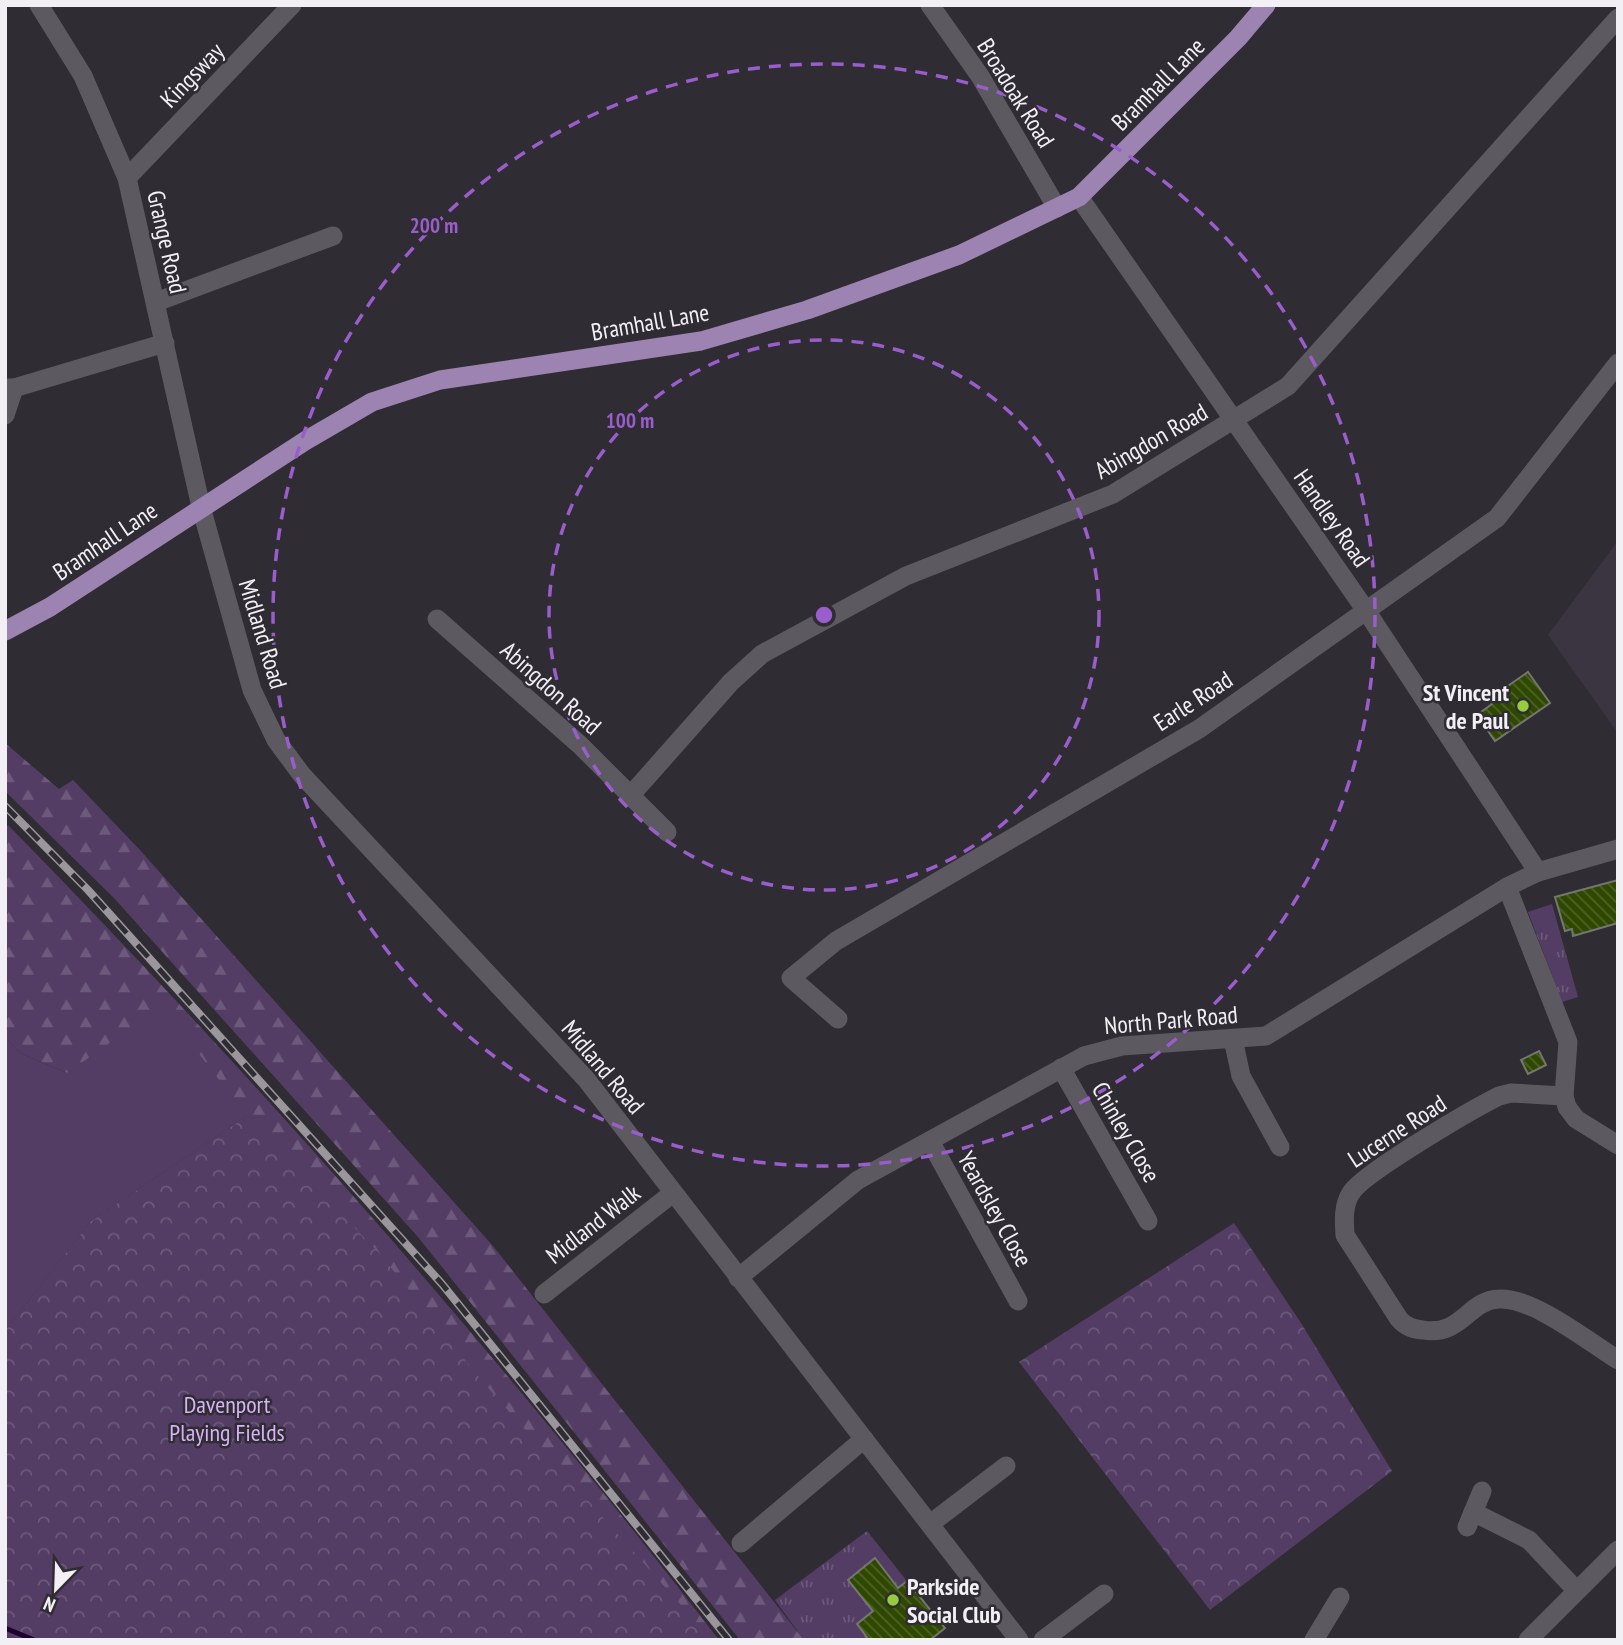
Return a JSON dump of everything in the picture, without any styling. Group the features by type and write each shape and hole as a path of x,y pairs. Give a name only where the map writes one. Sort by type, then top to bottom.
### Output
{"main road":[{"name":"Bramhall Lane","path":"5,631 50,607 201,507 372,402 440,380 701,341 807,310 958,255 1057,208 1079,197 1238,38 1266,5"}],"street":[{"name":"Grange Road","path":"39,5 83,76 127,178 201,507"},
{"name":"Kingsway","path":"127,178 292,5"},
{"name":"Broadoak Road","path":"930,5 980,76 1057,208"},
{"name":"Abingdon Road","path":"630,796 731,682 762,654 906,576 1113,494 1288,386 1618,18"},
{"name":"Handley Road","path":"1079,197 1367,612 1538,872"},
{"path":"156,302 333,236"},
{"path":"5,415 10,388 165,343"},
{"name":"Earle Road","path":"838,1019 791,978 807,962 836,941 1199,729 1497,518 1618,363"},
{"name":"Midland Road","path":"201,507 251,690 276,740 302,775 586,1079 1019,1640"},
{"name":"Abingdon Road","path":"437,620 580,745 667,832"},
{"name":"North Park Road","path":"738,1278 858,1180 1061,1068 1100,1050 1122,1046 1266,1036 1507,887 1538,872 1618,849"},
{"path":"1507,887 1568,1042 1564,1096 1574,1117 1618,1145"},
{"path":"1233,1039 1241,1076 1280,1147"},
{"name":"Chinley Close","path":"1061,1068 1148,1221"},
{"name":"Lucerne Road","path":"1564,1096 1511,1093 1499,1096 1373,1173 1349,1196 1344,1220 1345,1235 1399,1319 1409,1327 1429,1332 1448,1329 1484,1302 1503,1298 1534,1308 1618,1360"},
{"name":"Yeardsley Close","path":"930,1142 1018,1301"},
{"name":"Midland Walk","path":"544,1294 673,1194"},
{"path":"741,1543 864,1439"},
{"path":"930,1524 1006,1466"},
{"path":"1482,1491 1470,1520 1502,1524 1529,1540 1576,1590"},
{"path":"1528,1640 1618,1550"},
{"path":"1043,1640 1104,1594"},
{"path":"1314,1640 1340,1597"}],"shaded area":[{"path":"1618,541 1618,733 1548,635"}],"green space":[{"path":"5,743 59,789 73,780 139,849 493,1246 804,1640 740,1640 418,1237 114,898 5,791"},
{"name":"Davenport Playing Fields","path":"8,825 195,1021 376,1222 551,1428 719,1640 13,1640 5,1331 91,1221 247,1116 67,1073 20,1053 5,1037 5,828"},
{"path":"1552,904 1578,997 1562,1002 1528,912"},
{"path":"162,1006 247,1116 91,1221 5,1331 5,1037 20,1053 67,1073"},
{"name":"Davenport Playing Fields","path":"247,1116 380,1254 482,1381 712,1640 5,1640 5,1331 91,1221"},
{"path":"1234,1223 1301,1323 1392,1471 1210,1610 1019,1362"},
{"path":"867,1531 907,1581 898,1588 874,1558 848,1579 873,1611 857,1624 869,1640 804,1640 775,1600"}],"building":[{"name":"St Vincent de Paul","path":"1528,672 1550,703 1495,741 1477,715 1492,704 1489,699"},
{"path":"1618,880 1618,923 1573,936 1572,929 1565,931 1555,897"},
{"path":"1539,1051 1546,1065 1528,1074 1521,1060"},
{"name":"Parkside Social Club","path":"875,1558 898,1588 907,1581 945,1628 930,1640 869,1640 857,1624 873,1611 848,1580"}],"waterway":[{"path":"5,1628 34,1640"}],"railway":[{"path":"5,806 88,890 442,1284 729,1640"}],"place":[{"name":"St Vincent de Paul","path":"1523,706"},
{"name":"Parkside Social Club","path":"893,1600"}]}
